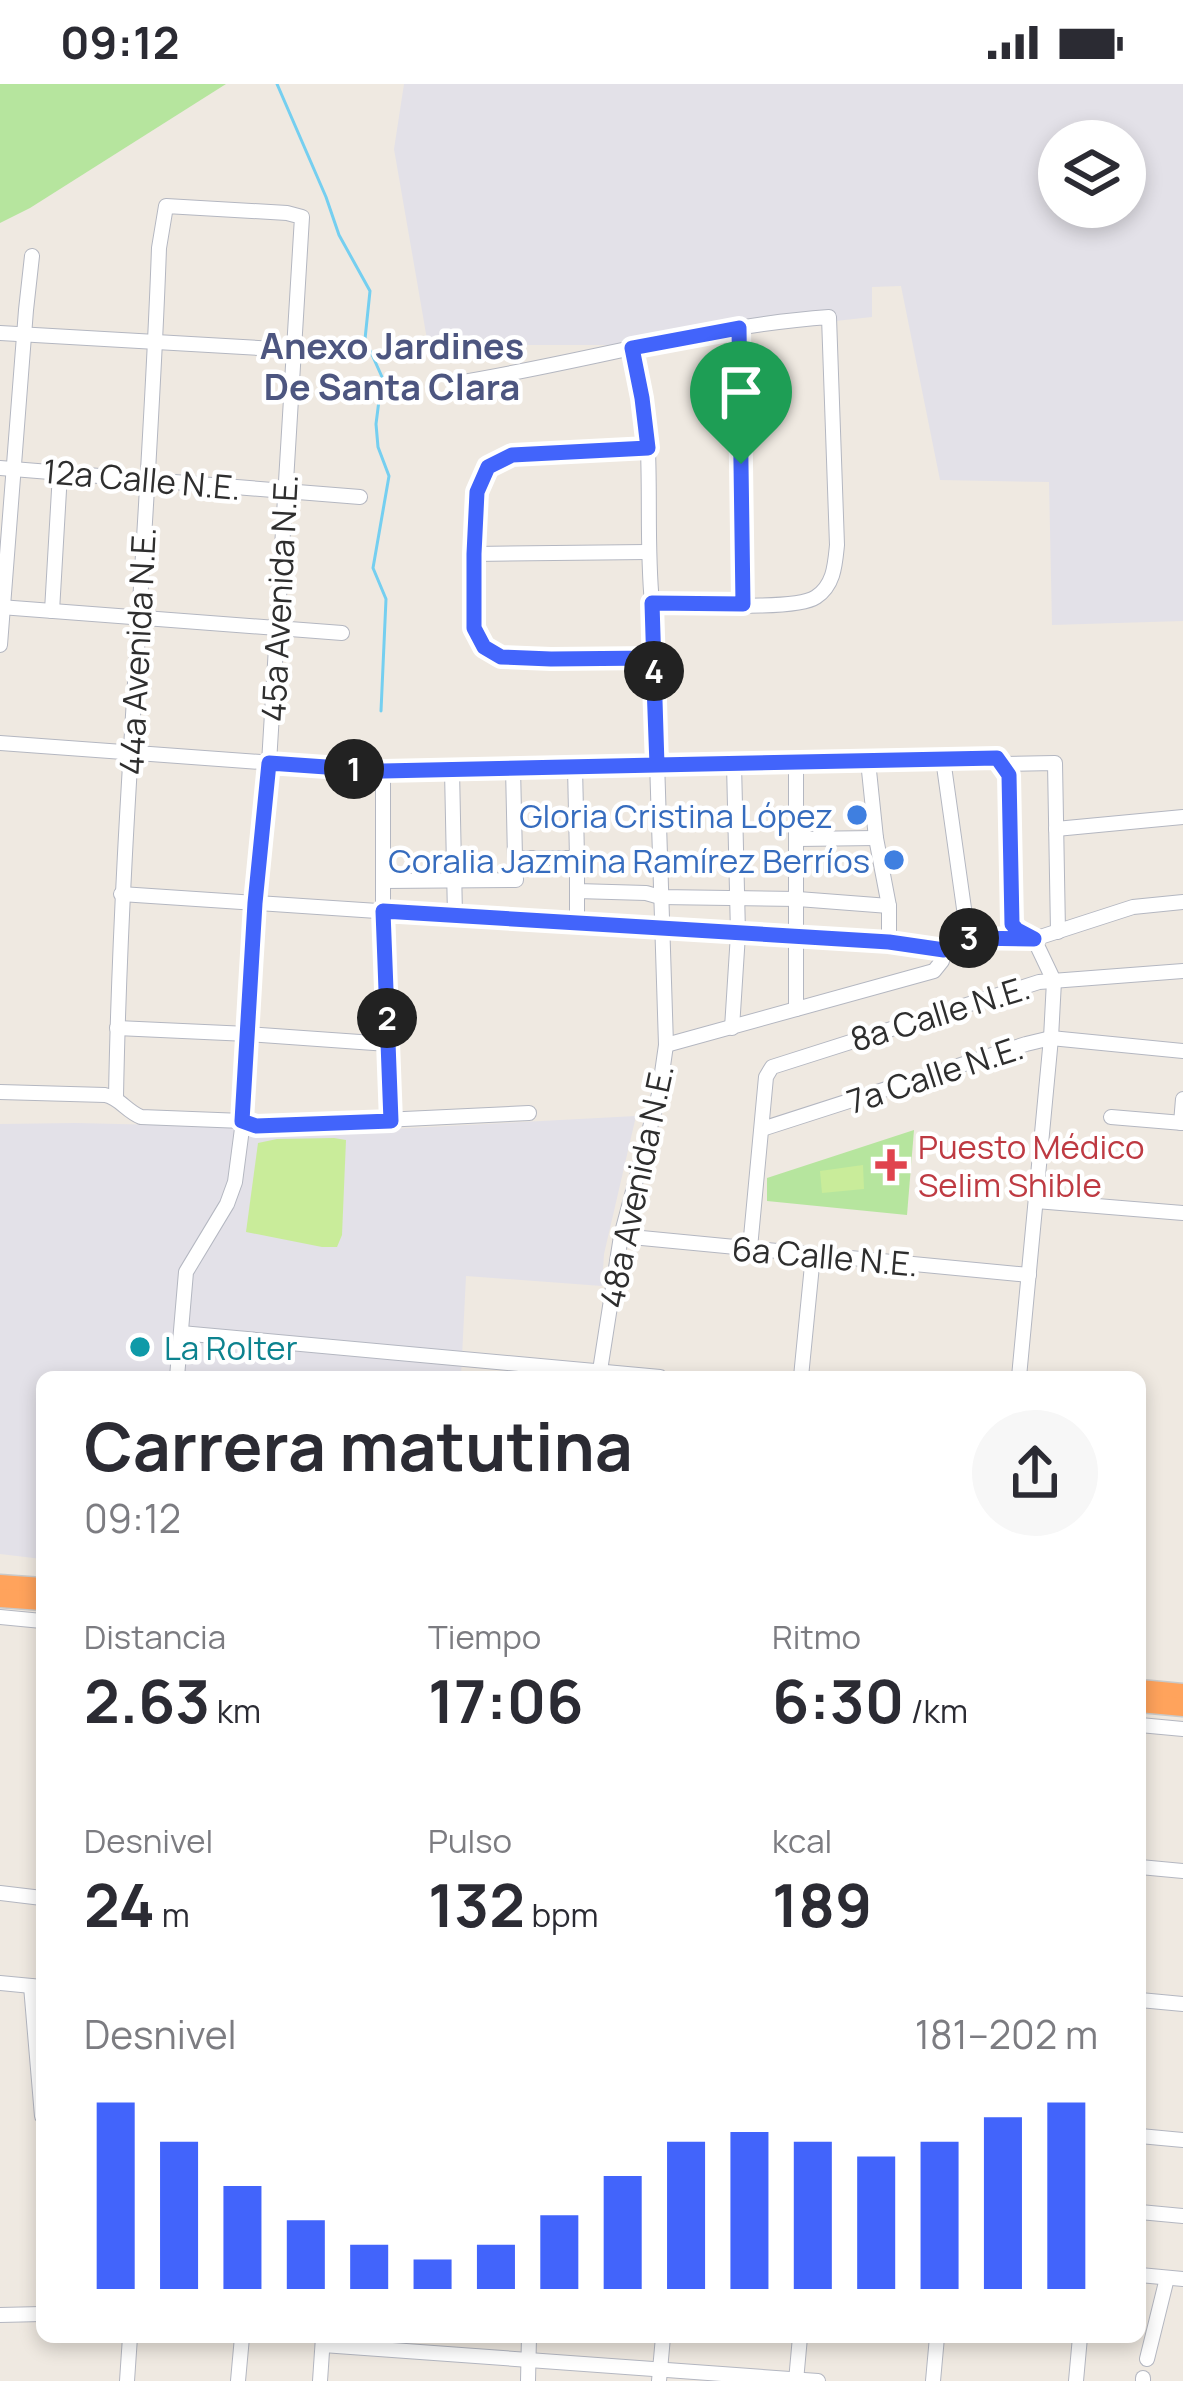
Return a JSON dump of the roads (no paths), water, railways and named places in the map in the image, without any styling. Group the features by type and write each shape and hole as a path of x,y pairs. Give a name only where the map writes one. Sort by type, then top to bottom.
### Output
{"highway":[{"path":"0,1584 36,1587"},
{"path":"0,1598 36,1601"},
{"path":"1146,1686 1183,1689"},
{"path":"1146,1704 1178,1707"}],"street":[{"name":"45a Avenida N.E.","path":"166,206 302,217 242,1121 235,1182 227,1204 187,1272 178,1371"},
{"name":"44a Avenida N.E.","path":"116,1097 121,894 159,248 166,206"},
{"path":"0,645 7,468 32,256"},
{"path":"456,383 739,328 830,317 837,545 828,586 814,599 789,606 652,603"},
{"path":"739,328 743,604"},
{"path":"0,333 293,350"},
{"name":"48a Avenida N.E.","path":"600,1371 621,1236 659,1094 666,1045 647,552 648,448 632,348"},
{"path":"648,448 512,455 488,467 477,492 474,628 484,647 501,657 653,658"},
{"name":"12a Calle N.E.","path":"7,468 360,496"},
{"path":"52,611 61,473"},
{"path":"474,554 647,552"},
{"path":"1,607 342,633"},
{"path":"0,743 383,771 997,758 1009,775 1012,924 1034,939 1054,981 1020,1371"},
{"path":"943,759 968,938"},
{"path":"868,761 889,906 889,942"},
{"path":"796,762 796,1010"},
{"path":"1004,764 1055,763 1058,932"},
{"path":"732,1028 738,934 734,764"},
{"path":"575,767 577,924"},
{"path":"383,881 516,880 513,768"},
{"path":"452,770 455,916"},
{"path":"383,771 391,1121"},
{"path":"1056,829 1183,818"},
{"path":"797,839 876,838"},
{"path":"515,858 578,858"},
{"path":"577,890 889,906"},
{"path":"121,894 889,942 944,950 968,938 1034,939 1133,907 1183,902"},
{"path":"666,1045 934,970 944,950"},
{"name":"8a Calle N.E.","path":"762,1130 766,1077 772,1067 1039,982 1183,970"},
{"path":"117,1028 388,1044"},
{"name":"7a Calle N.E.","path":"762,1130 1051,1038 1183,1051"},
{"path":"0,1092 116,1097 128,1112 140,1117 242,1121 256,1126 529,1113"},
{"path":"1111,1118 1182,1123 1183,1099"},
{"path":"750,1249 762,1130"},
{"path":"1036,1201 1183,1213"},
{"name":"6a Calle N.E.","path":"621,1236 1029,1275"},
{"path":"802,1371 813,1255"},
{"path":"181,1333 559,1371"},
{"path":"0,1617 36,1620"},
{"path":"1146,1726 1183,1729"},
{"path":"1146,1868 1183,1871"},
{"path":"0,1893 36,1897"},
{"path":"0,1983 36,1987"},
{"path":"1146,2001 1183,2004"},
{"path":"1146,2136 1183,2140"},
{"path":"1146,2213 1183,2216"},
{"path":"1147,2360 1175,2279"},
{"path":"0,2315 36,2314"},
{"path":"127,2381 130,2343"},
{"path":"238,2381 241,2343"},
{"path":"320,2381 323,2343"},
{"path":"345,2343 660,2375 818,2381"},
{"path":"528,2381 530,2343"},
{"path":"660,2375 663,2343"},
{"path":"796,2380 799,2343"},
{"path":"933,2381 936,2343"},
{"path":"1076,2381 1079,2343"}],"waterway":[{"path":"277,84 339,235 370,291 365,339 382,377 376,424 378,447 389,476 373,568 386,599 381,711"}],"place":[{"name":"Gloria Cristina López","path":"857,815"},
{"name":"Coralia Jazmina Ramírez Berríos","path":"894,860"},
{"name":"Puesto Médico Selim Shible","path":"891,1165"},
{"name":"La Rolter","path":"140,1347"}],"district":[{"name":"Anexo Jardines De Santa Clara","path":"392,366"}]}
